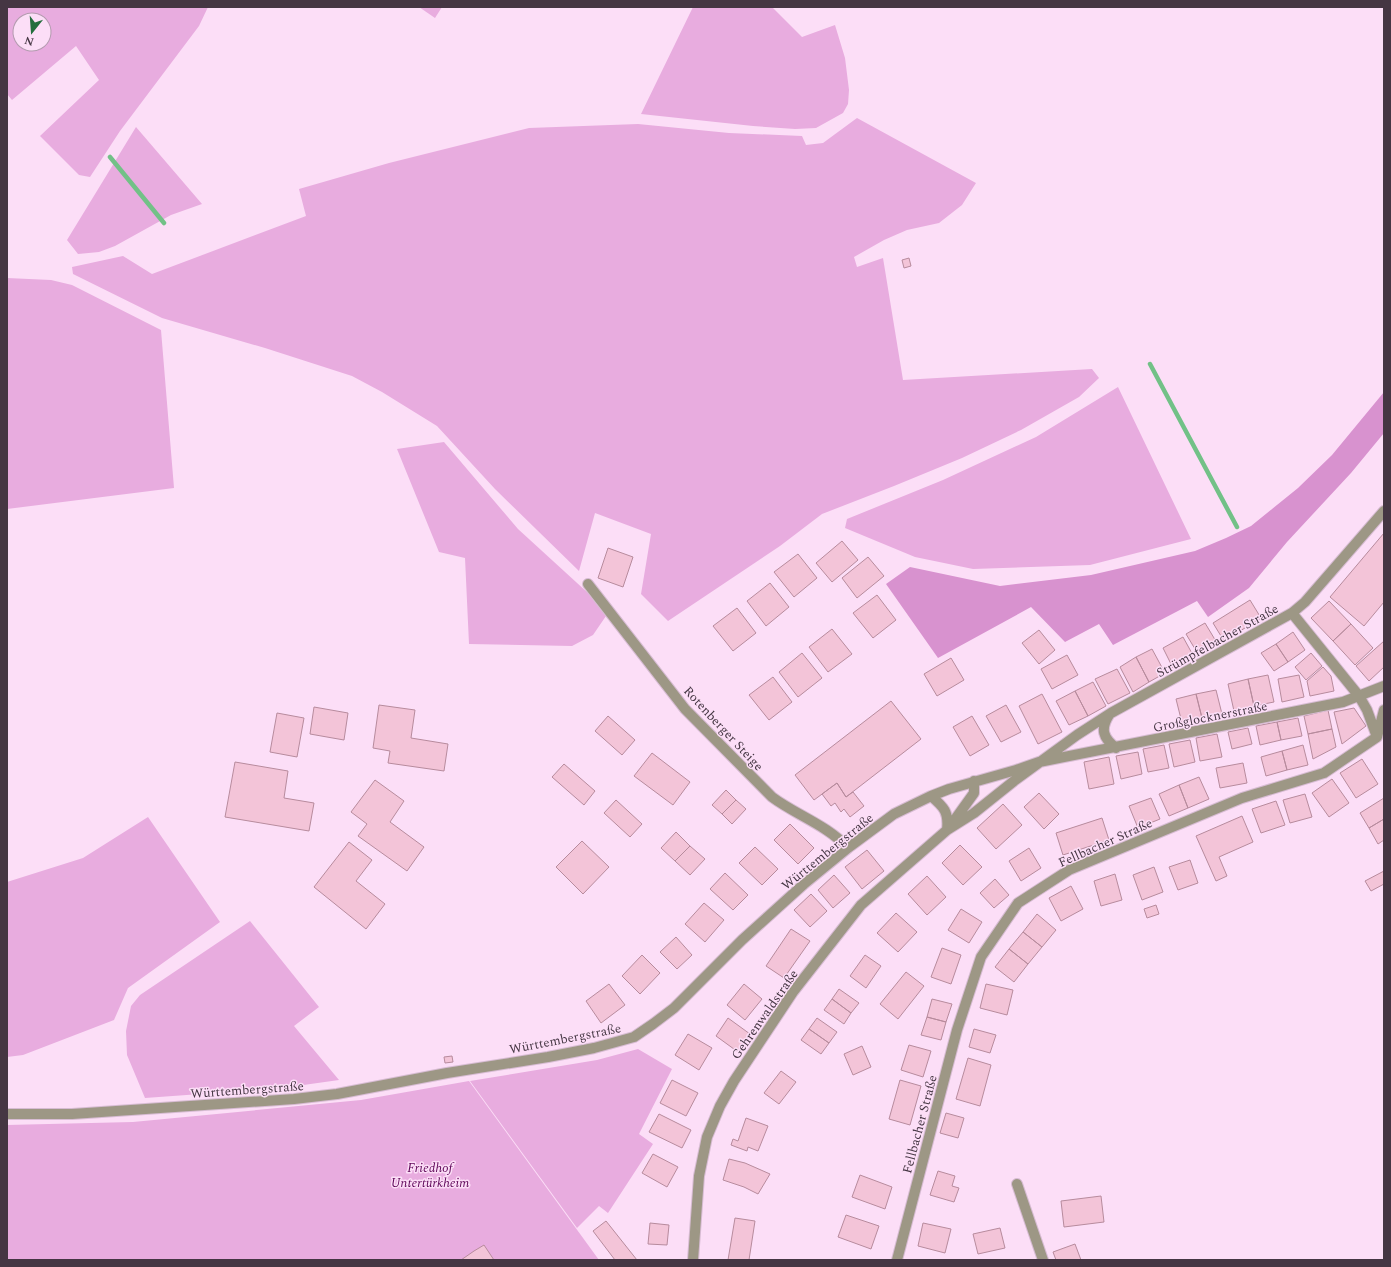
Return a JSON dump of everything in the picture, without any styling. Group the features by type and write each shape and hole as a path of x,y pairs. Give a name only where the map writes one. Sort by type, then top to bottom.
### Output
{"street":[{"name":"Strümpfelbacher Straße","path":"1039,762 1111,713 1292,613 1305,602 1384,511"},
{"name":"Rotenberger Steige","path":"588,584 685,709 728,753 772,797 785,807 838,838 848,848"},
{"path":"1292,613 1359,696 1367,710 1377,737"},
{"name":"Großglocknerstraße","path":"1039,762 1343,702 1384,686"},
{"path":"1377,737 1384,710"},
{"path":"1111,713 1104,722 1104,730 1107,740 1116,748"},
{"name":"Fellbacher Straße","path":"897,1260 958,1030 981,957 1018,903 1069,870 1242,798 1324,773 1377,737"},
{"name":"Württembergstraße","path":"7,1114 72,1114 294,1099 337,1094 447,1073 548,1057 594,1048 634,1037 674,1008 742,940 804,884 848,848 894,814 949,788 1016,770 1039,762"},
{"name":"Gehrenwaldstraße","path":"693,1260 699,1176 707,1137 720,1106 734,1081 793,992 861,905 947,830 974,813 1039,762"},
{"name":"Gehrenwaldstraße","path":"947,830 974,793 974,781"},
{"path":"931,796 941,804 947,814 947,830"},
{"path":"1017,1184 1043,1260"}],"green space":[{"path":"7,7 208,7 199,26 120,131 90,177 79,175 40,136 99,80 76,46 12,100 7,94"},
{"path":"419,7 442,7 435,18"},
{"path":"693,7 772,7 802,37 835,25 845,58 849,90 848,104 843,113 816,128 795,129 641,114"},
{"path":"857,118 976,183 962,205 939,223 907,230 884,240 854,257 857,267 883,258 903,380 1092,369 1099,378 1079,397 1021,430 962,458 822,514 780,546 668,621 641,594 651,534 595,513 579,571 495,489 437,426 382,392 352,376 265,348 162,318 73,274 72,267 123,256 152,274 306,216 299,189 389,163 529,128 638,124 729,133 802,136 806,145 823,143"},
{"path":"136,127 202,204 171,215 115,246 99,252 78,254 67,240"},
{"path":"7,278 51,280 72,285 161,330 174,488 7,509"},
{"path":"1118,387 1191,539 1090,565 973,569 915,557 845,528 847,519 943,480 1036,437"},
{"path":"444,442 518,529 588,593 606,616 593,635 572,646 469,644 465,558 439,552 397,449"},
{"path":"148,817 220,922 128,988 114,1020 23,1055 7,1057 7,882 83,858"},
{"path":"250,921 319,1007 294,1026 339,1080 282,1088 145,1098 127,1055 126,1031 131,1006 140,995"},
{"path":"638,1049 672,1069 639,1134 653,1144 608,1213 599,1206 577,1228 470,1081 597,1060"},
{"name":"Friedhof Untertürkheim","path":"469,1081 599,1260 7,1260 7,1125 133,1122 361,1100"}],"shaded area":[{"path":"1384,392 1384,433 1351,473 1287,542 1249,588 1208,617 1197,601 1113,645 1099,624 1065,642 1031,607 938,658 886,584 910,567 1000,586 1091,575 1195,551 1251,526 1298,488 1332,455"}],"building":[{"path":"909,258 911,266 904,268 902,260"},
{"path":"1384,533 1384,602 1364,626 1330,597"},
{"path":"842,541 858,560 832,582 816,563"},
{"path":"608,548 633,557 623,587 598,578"},
{"path":"798,554 817,578 794,597 774,572"},
{"path":"868,557 884,576 857,598 842,578"},
{"path":"770,583 789,607 766,626 747,601"},
{"path":"877,595 896,620 873,638 853,613"},
{"path":"1250,600 1261,618 1224,641 1213,623"},
{"path":"1329,601 1351,624 1333,641 1311,618"},
{"path":"737,608 756,633 733,651 713,626"},
{"path":"1205,623 1217,643 1198,654 1186,634"},
{"path":"1351,624 1373,648 1355,665 1333,641"},
{"path":"832,629 852,654 828,672 809,647"},
{"path":"1039,630 1055,650 1039,664 1022,643"},
{"path":"1293,632 1305,650 1288,662 1276,644"},
{"path":"1183,637 1194,657 1173,668 1163,648"},
{"path":"1384,641 1384,667 1369,681 1356,666"},
{"path":"1276,644 1288,662 1274,671 1261,653"},
{"path":"1152,649 1165,673 1149,682 1136,657"},
{"path":"802,653 822,678 798,697 779,672"},
{"path":"1311,653 1322,666 1306,680 1295,667"},
{"path":"1067,655 1078,675 1052,689 1041,669"},
{"path":"1136,657 1149,682 1133,692 1120,667"},
{"path":"951,658 964,680 937,696 924,674"},
{"path":"1323,667 1331,676 1334,691 1310,696 1307,681"},
{"path":"1117,669 1130,693 1108,704 1095,679"},
{"path":"1268,675 1274,702 1254,706 1248,679"},
{"path":"1299,675 1304,697 1282,702 1278,679"},
{"path":"773,677 792,702 769,720 749,695"},
{"path":"1248,679 1254,706 1234,711 1228,684"},
{"path":"1093,682 1106,706 1088,716 1075,691"},
{"path":"1216,690 1222,714 1202,718 1196,694"},
{"path":"1075,691 1088,716 1069,725 1056,701"},
{"path":"1042,694 1062,732 1038,744 1019,706"},
{"path":"1196,694 1202,718 1182,723 1176,699"},
{"path":"891,701 921,739 846,797 837,783 814,800 795,775"},
{"path":"379,705 415,710 411,738 448,744 444,771 388,763 390,751 373,748"},
{"path":"1006,705 1021,732 1001,742 986,716"},
{"path":"314,707 348,713 344,740 310,734"},
{"path":"1354,708 1366,726 1342,744 1334,712"},
{"path":"1328,710 1332,729 1308,734 1304,716"},
{"path":"277,713 304,718 297,757 270,752"},
{"path":"608,716 635,740 622,755 595,731"},
{"path":"972,716 989,745 970,756 953,727"},
{"path":"1298,718 1302,736 1281,740 1277,722"},
{"path":"1277,722 1281,740 1260,745 1256,726"},
{"path":"1248,728 1252,744 1232,749 1228,732"},
{"path":"1332,729 1336,747 1313,759 1308,734"},
{"path":"1217,734 1222,757 1200,761 1196,738"},
{"path":"1190,740 1195,762 1174,767 1169,744"},
{"path":"1164,745 1169,768 1148,772 1143,749"},
{"path":"1303,745 1308,765 1287,770 1282,751"},
{"path":"1282,751 1287,770 1266,776 1261,757"},
{"path":"1138,752 1142,774 1121,779 1116,756"},
{"path":"652,753 690,782 673,805 634,776"},
{"path":"1109,757 1114,784 1089,789 1084,762"},
{"path":"1362,759 1378,784 1356,798 1340,773"},
{"path":"235,762 288,771 284,798 314,803 309,831 225,817"},
{"path":"1243,763 1247,783 1220,788 1216,768"},
{"path":"564,764 595,791 584,805 552,777"},
{"path":"1199,777 1209,799 1188,808 1179,785"},
{"path":"1332,779 1349,803 1329,817 1312,793"},
{"path":"375,780 404,801 390,822 424,847 407,871 358,836 367,824 351,812"},
{"path":"837,783 846,797 853,792 864,806 850,817 844,809 841,812 835,803 831,806 822,794"},
{"path":"1179,785 1188,808 1169,816 1159,794"},
{"path":"726,790 736,800 722,814 712,805"},
{"path":"1039,793 1059,814 1044,829 1024,807"},
{"path":"1305,794 1312,817 1290,823 1283,800"},
{"path":"1151,798 1160,819 1138,828 1129,806"},
{"path":"1384,798 1384,819 1369,828 1360,813"},
{"path":"616,800 642,824 630,837 604,813"},
{"path":"736,800 746,809 732,824 722,814"},
{"path":"1276,801 1285,825 1261,833 1252,809"},
{"path":"1003,804 1022,825 996,849 977,828"},
{"path":"1242,816 1253,842 1219,857 1227,876 1216,881 1196,836"},
{"path":"1102,818 1109,840 1063,855 1056,833"},
{"path":"1384,819 1384,840 1378,844 1369,828"},
{"path":"790,824 814,848 798,864 774,840"},
{"path":"676,832 690,846 675,861 661,848"},
{"path":"582,841 609,867 583,894 556,867"},
{"path":"349,842 372,860 356,881 385,904 366,929 314,887"},
{"path":"960,845 982,867 963,885 942,863"},
{"path":"690,846 705,859 690,875 675,861"},
{"path":"755,847 778,869 762,885 739,863"},
{"path":"1029,848 1041,868 1021,881 1009,861"},
{"path":"867,850 884,871 862,889 845,867"},
{"path":"1190,860 1198,883 1178,890 1169,867"},
{"path":"1154,867 1163,892 1142,900 1133,875"},
{"path":"1384,871 1384,884 1371,891 1365,881"},
{"path":"725,873 748,895 733,910 710,889"},
{"path":"1115,874 1122,900 1101,906 1094,881"},
{"path":"834,875 850,893 833,908 818,890"},
{"path":"927,876 946,897 927,915 908,894"},
{"path":"995,879 1009,895 994,908 980,893"},
{"path":"1071,886 1083,909 1061,921 1049,898"},
{"path":"811,894 827,911 810,927 794,910"},
{"path":"704,903 724,920 705,942 685,924"},
{"path":"1156,905 1159,914 1147,918 1144,909"},
{"path":"961,909 982,922 969,943 948,930"},
{"path":"896,913 917,932 898,952 877,933"},
{"path":"1037,914 1056,930 1042,947 1023,932"},
{"path":"791,929 810,941 784,978 766,966"},
{"path":"1023,932 1042,947 1028,964 1009,949"},
{"path":"676,937 692,955 677,969 660,952"},
{"path":"942,948 961,955 951,984 931,977"},
{"path":"1009,949 1028,964 1014,982 995,967"},
{"path":"642,955 660,973 640,994 622,976"},
{"path":"865,955 881,966 866,988 850,976"},
{"path":"906,972 924,986 898,1019 880,1004"},
{"path":"609,984 625,1005 601,1023 586,1001"},
{"path":"744,984 762,999 745,1020 727,1005"},
{"path":"986,984 1013,990 1007,1015 980,1008"},
{"path":"839,989 859,1003 851,1013 832,999"},
{"path":"832,999 851,1013 844,1024 824,1010"},
{"path":"932,999 952,1004 946,1022 927,1017"},
{"path":"927,1017 946,1022 941,1040 921,1035"},
{"path":"728,1018 750,1034 738,1052 716,1036"},
{"path":"817,1018 837,1032 829,1043 809,1029"},
{"path":"809,1029 829,1043 821,1054 801,1040"},
{"path":"974,1029 996,1035 990,1053 969,1047"},
{"path":"688,1034 712,1048 699,1070 675,1055"},
{"path":"909,1045 931,1051 923,1077 901,1070"},
{"path":"862,1046 871,1067 853,1075 844,1054"},
{"path":"452,1056 453,1062 445,1063 444,1057"},
{"path":"968,1058 991,1065 980,1106 956,1099"},
{"path":"781,1071 796,1082 779,1104 764,1093"},
{"path":"672,1080 698,1093 686,1116 660,1103"},
{"path":"900,1080 921,1086 910,1125 889,1119"},
{"path":"946,1113 964,1118 958,1138 940,1133"},
{"path":"659,1114 691,1130 682,1148 649,1132"},
{"path":"746,1118 768,1126 758,1151 748,1147 747,1151 731,1145 733,1139 738,1141"},
{"path":"653,1154 678,1167 667,1187 642,1173"},
{"path":"729,1159 745,1163 770,1174 758,1194 744,1187 723,1180"},
{"path":"938,1171 955,1176 952,1186 959,1188 954,1202 930,1195"},
{"path":"860,1175 892,1187 885,1209 852,1197"},
{"path":"1101,1196 1104,1222 1064,1227 1061,1201"},
{"path":"846,1215 879,1226 871,1249 838,1237"},
{"path":"735,1218 755,1221 749,1260 728,1260"},
{"path":"606,1221 637,1260 615,1260 593,1231"},
{"path":"650,1223 669,1225 667,1245 648,1244"},
{"path":"923,1223 951,1229 945,1253 918,1246"},
{"path":"1000,1228 1005,1248 978,1254 973,1234"},
{"path":"1075,1244 1081,1260 1056,1260 1053,1252"},
{"path":"484,1245 494,1260 461,1260 474,1251"}],"waterway":[{"path":"110,157 164,223"},
{"path":"1150,364 1237,527"}]}
